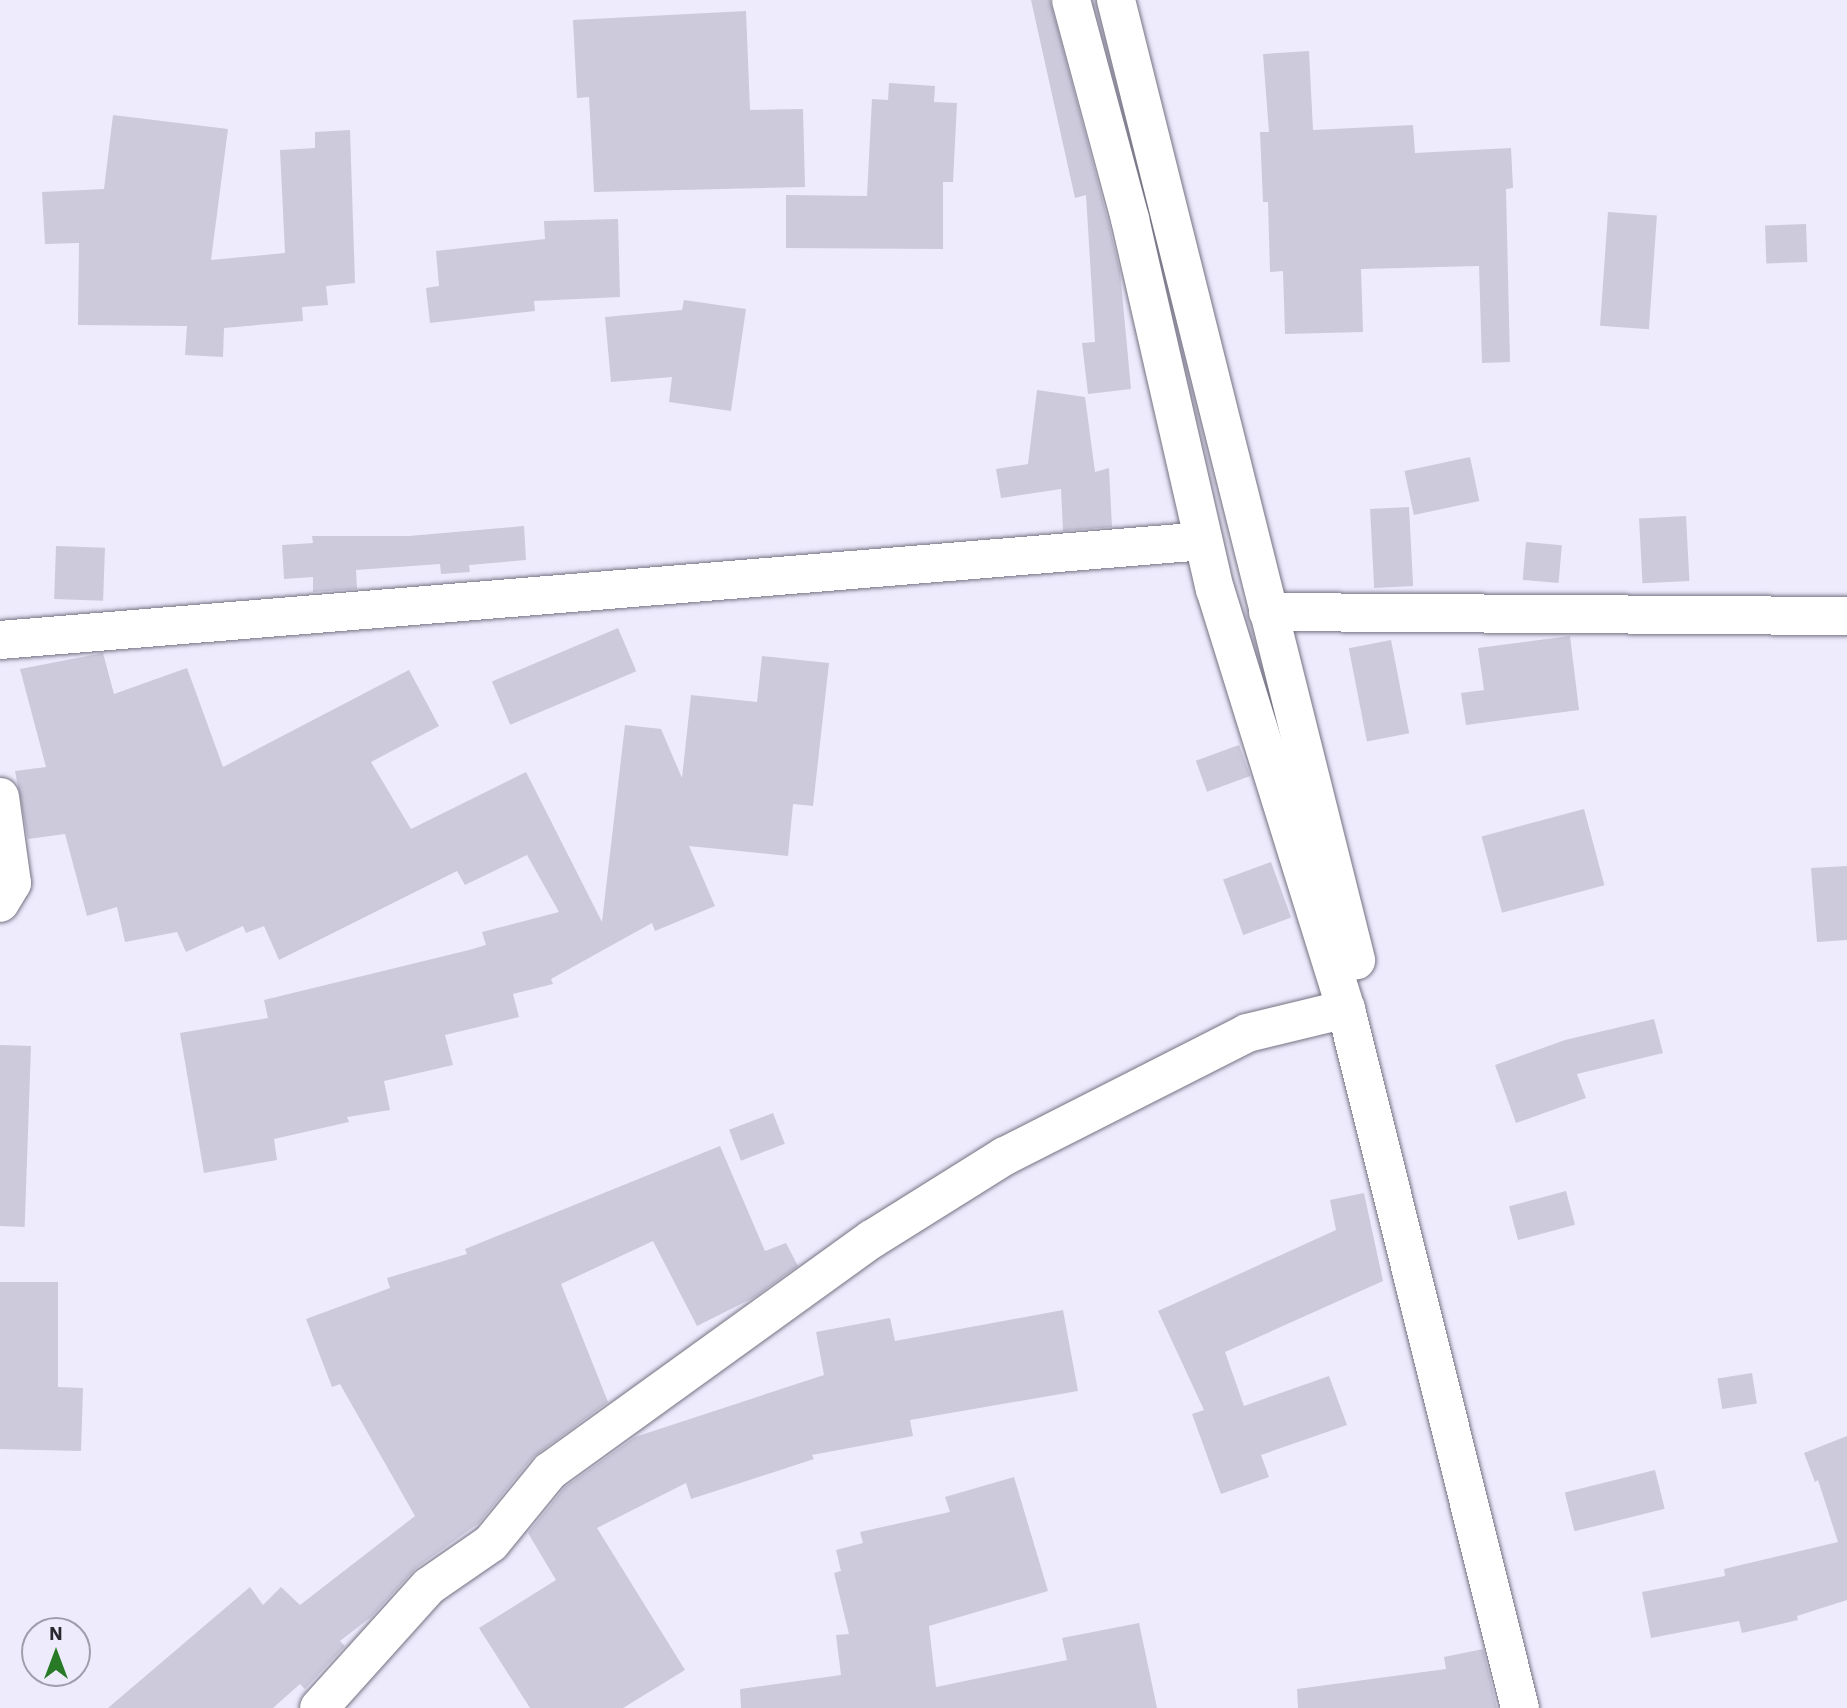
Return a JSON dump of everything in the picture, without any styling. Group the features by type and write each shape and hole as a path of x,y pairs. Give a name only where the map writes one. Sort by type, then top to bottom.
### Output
{"street":[{"path":"1071,0 1130,219 1203,541 1346,1009 1521,1708"},
{"path":"1116,0 1546,1708"},
{"path":"1130,219 1170,209"},
{"path":"0,640 1203,541"},
{"path":"1268,612 1847,616"},
{"path":"0,797 12,883 0,902"},
{"path":"319,1708 429,1586 491,1543 550,1472 872,1238 1005,1156 1247,1033 1346,1009"}],"building":[{"path":"1031,0 1050,0 1109,224 1120,271 1131,389 1088,394 1082,343 1095,342 1086,195 1075,198"},
{"path":"746,11 750,110 803,109 805,187 594,192 589,97 577,98 573,20"},
{"path":"1309,51 1313,130 1413,125 1415,153 1511,148 1513,188 1506,189 1510,362 1482,363 1479,266 1361,269 1363,332 1285,334 1283,271 1270,272 1268,202 1263,202 1260,132 1269,132 1263,54"},
{"path":"889,83 935,86 934,102 957,103 953,182 943,182 943,249 786,248 786,195 867,196 872,99 888,100"},
{"path":"113,115 228,129 211,260 285,253 280,150 315,148 315,132 350,130 355,283 326,286 328,305 302,307 303,321 224,328 223,357 185,355 187,326 78,325 79,243 45,244 42,192 104,189"},
{"path":"1608,212 1657,215 1649,329 1600,326"},
{"path":"618,219 620,297 534,301 535,311 430,323 426,288 439,286 436,251 545,239 544,221"},
{"path":"1806,224 1807,262 1766,263 1765,225"},
{"path":"684,300 746,309 731,411 669,402 672,377 611,382 605,317 682,310"},
{"path":"1037,390 1085,397 1095,472 1109,468 1112,527 1063,531 1061,489 1001,498 996,469 1028,464"},
{"path":"1470,457 1479,501 1414,515 1404,471"},
{"path":"1409,507 1413,586 1374,588 1370,509"},
{"path":"1686,516 1689,581 1642,583 1639,518"},
{"path":"524,526 526,560 469,565 470,572 441,574 440,564 356,570 357,589 313,592 313,577 284,579 282,545 313,543 312,536 409,536"},
{"path":"1526,542 1562,545 1559,583 1523,580"},
{"path":"56,546 105,548 103,601 54,599"},
{"path":"618,628 636,671 510,725 492,682"},
{"path":"1570,636 1579,710 1466,725 1461,693 1484,690 1478,648"},
{"path":"1391,640 1409,733 1367,741 1349,648"},
{"path":"103,653 114,694 187,668 223,767 409,670 439,726 371,762 411,829 526,772 602,922 625,725 661,729 682,778 691,695 757,702 762,656 829,663 813,806 793,804 788,856 689,846 715,906 655,931 652,923 551,979 553,984 513,994 519,1017 445,1035 453,1065 384,1081 390,1110 347,1117 349,1122 274,1139 277,1160 204,1173 180,1033 268,1018 264,1000 486,945 482,932 559,912 527,855 465,885 457,871 279,960 264,926 246,933 243,926 186,952 177,932 125,942 117,907 87,916 65,834 28,839 15,771 46,767 20,669"},
{"path":"1239,745 1250,776 1207,792 1196,761"},
{"path":"1584,809 1604,885 1502,913 1482,836"},
{"path":"1271,862 1291,917 1243,935 1223,879"},
{"path":"1847,866 1847,940 1817,942 1811,868"},
{"path":"1654,1019 1663,1053 1577,1074 1586,1098 1516,1123 1495,1065 1565,1040"},
{"path":"0,1045 31,1046 25,1227 0,1226"},
{"path":"773,1113 785,1144 741,1161 729,1130"},
{"path":"720,1146 765,1251 786,1243 798,1266 753,1298 697,1326 653,1241 561,1284 608,1402 533,1457 479,1523 416,1568 371,1617 340,1641 345,1646 305,1689 300,1684 273,1708 108,1708 250,1587 263,1605 281,1587 300,1605 415,1516 340,1384 332,1387 306,1319 390,1288 387,1278 467,1254 465,1249"},
{"path":"1566,1191 1575,1225 1518,1240 1509,1206"},
{"path":"1364,1193 1383,1281 1225,1352 1244,1406 1329,1376 1347,1425 1261,1455 1269,1477 1221,1494 1192,1414 1204,1410 1158,1311 1336,1230 1330,1200"},
{"path":"0,1282 58,1282 58,1387 83,1388 81,1451 0,1449"},
{"path":"1063,1310 1078,1391 910,1420 913,1436 812,1455 814,1459 691,1499 686,1483 597,1528 685,1670 623,1708 530,1708 479,1628 556,1580 528,1533 565,1487 635,1437 824,1375 816,1332 890,1318 895,1341"},
{"path":"1752,1373 1757,1404 1722,1409 1717,1378"},
{"path":"1847,1436 1847,1600 1797,1616 1798,1620 1742,1633 1739,1621 1651,1638 1642,1592 1725,1576 1724,1569 1838,1542 1818,1480 1815,1482 1804,1453"},
{"path":"1655,1470 1665,1509 1574,1531 1565,1492"},
{"path":"1014,1477 1048,1591 929,1626 936,1687 1067,1660 1062,1638 1139,1623 1157,1708 741,1708 740,1689 841,1675 836,1635 849,1634 834,1573 841,1571 836,1550 863,1543 860,1532 950,1512 945,1497"},
{"path":"1483,1649 1497,1708 1298,1708 1297,1689 1446,1669 1444,1657"}]}
